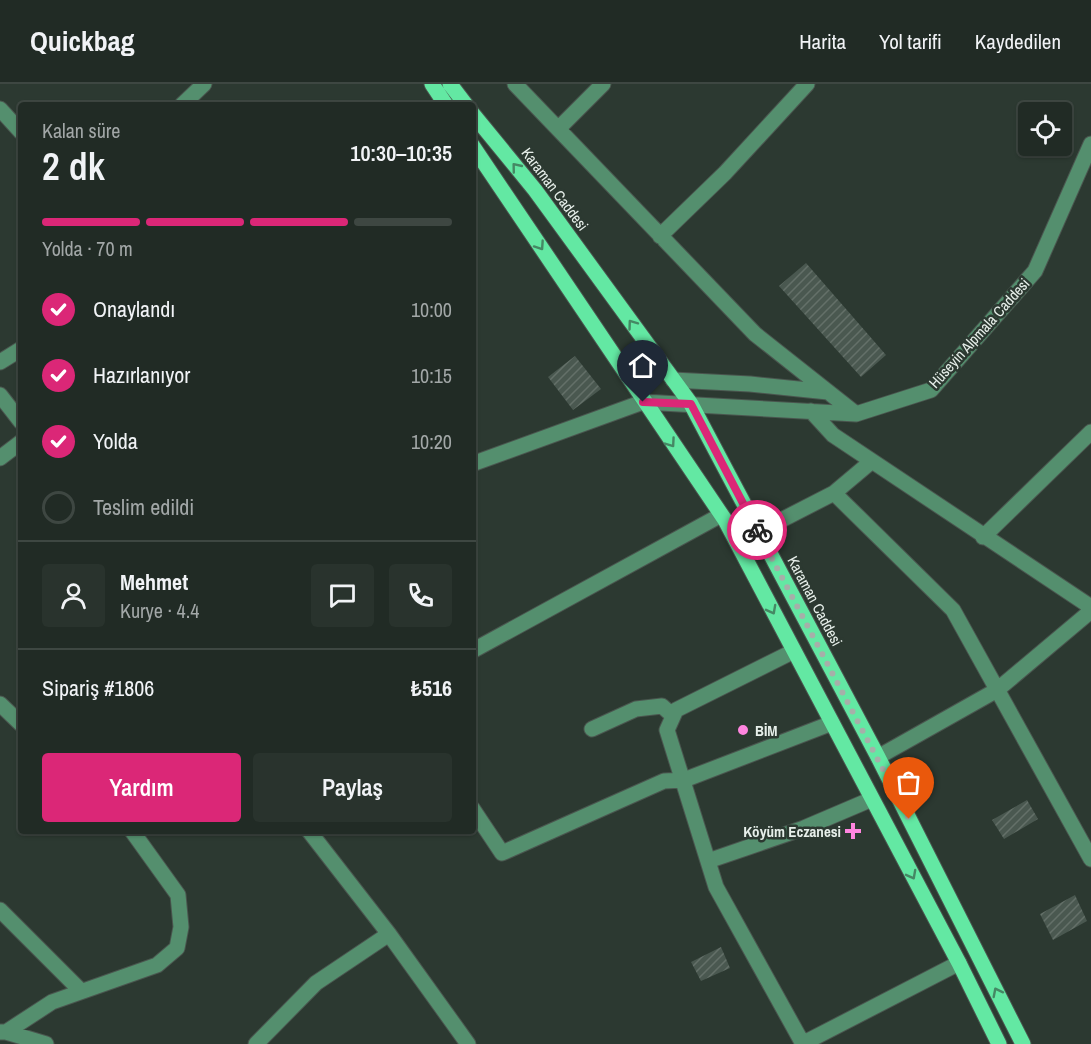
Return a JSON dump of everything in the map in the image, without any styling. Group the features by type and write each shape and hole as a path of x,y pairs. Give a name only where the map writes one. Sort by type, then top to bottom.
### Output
{"main road":[{"path":"432,84 444,102"},
{"path":"450,84 464,102"},
{"name":"Karaman Caddesi","path":"476,117 535,190 691,404 878,757 1023,1044"},
{"path":"476,151 721,515 959,963 999,1044"}],"street":[{"path":"515,84 755,334 856,414"},
{"path":"558,129 603,84"},
{"path":"660,236 725,173 807,84"},
{"path":"185,102 198,86"},
{"path":"0,109 18,129"},
{"name":"Hüseyin Alpmala Caddesi","path":"643,402 856,414 931,390 1035,271 1091,144"},
{"path":"0,362 18,351"},
{"path":"673,380 750,384 828,392"},
{"path":"0,395 18,418"},
{"path":"476,464 643,402"},
{"path":"811,411 833,435 1091,609 997,690 878,757"},
{"path":"983,537 1091,432"},
{"path":"0,458 18,444"},
{"path":"758,532 834,493 872,461"},
{"path":"834,493 953,610 1091,859"},
{"path":"476,649 721,515"},
{"path":"794,651 675,710 667,730 716,887 803,1044 959,963"},
{"path":"0,704 18,721"},
{"path":"592,729 647,706 662,706 673,716"},
{"path":"476,814 502,853 664,781 684,780 832,723"},
{"path":"708,861 804,828 872,798"},
{"path":"3,1032 52,1002 157,965 177,948 181,927 178,895 134,834"},
{"path":"311,834 389,934 468,1044"},
{"path":"0,910 81,991"},
{"path":"256,1044 316,983 389,934"},
{"path":"3,1032 46,1044"}],"building":[{"path":"806,263 886,355 861,377 779,286"},
{"path":"575,356 601,389 573,410 548,377"},
{"path":"1027,800 1038,819 1004,839 992,820"},
{"path":"1075,895 1087,921 1053,940 1040,914"},
{"path":"721,947 730,968 701,981 691,962"}],"way so far":[{"path":"757,530 909,819"}],"place":[{"name":"BİM","path":"743,730"},
{"name":"Köyüm Eczanesi","path":"853,831"}],"route":[{"path":"643,402 691,404 757,530"}]}
